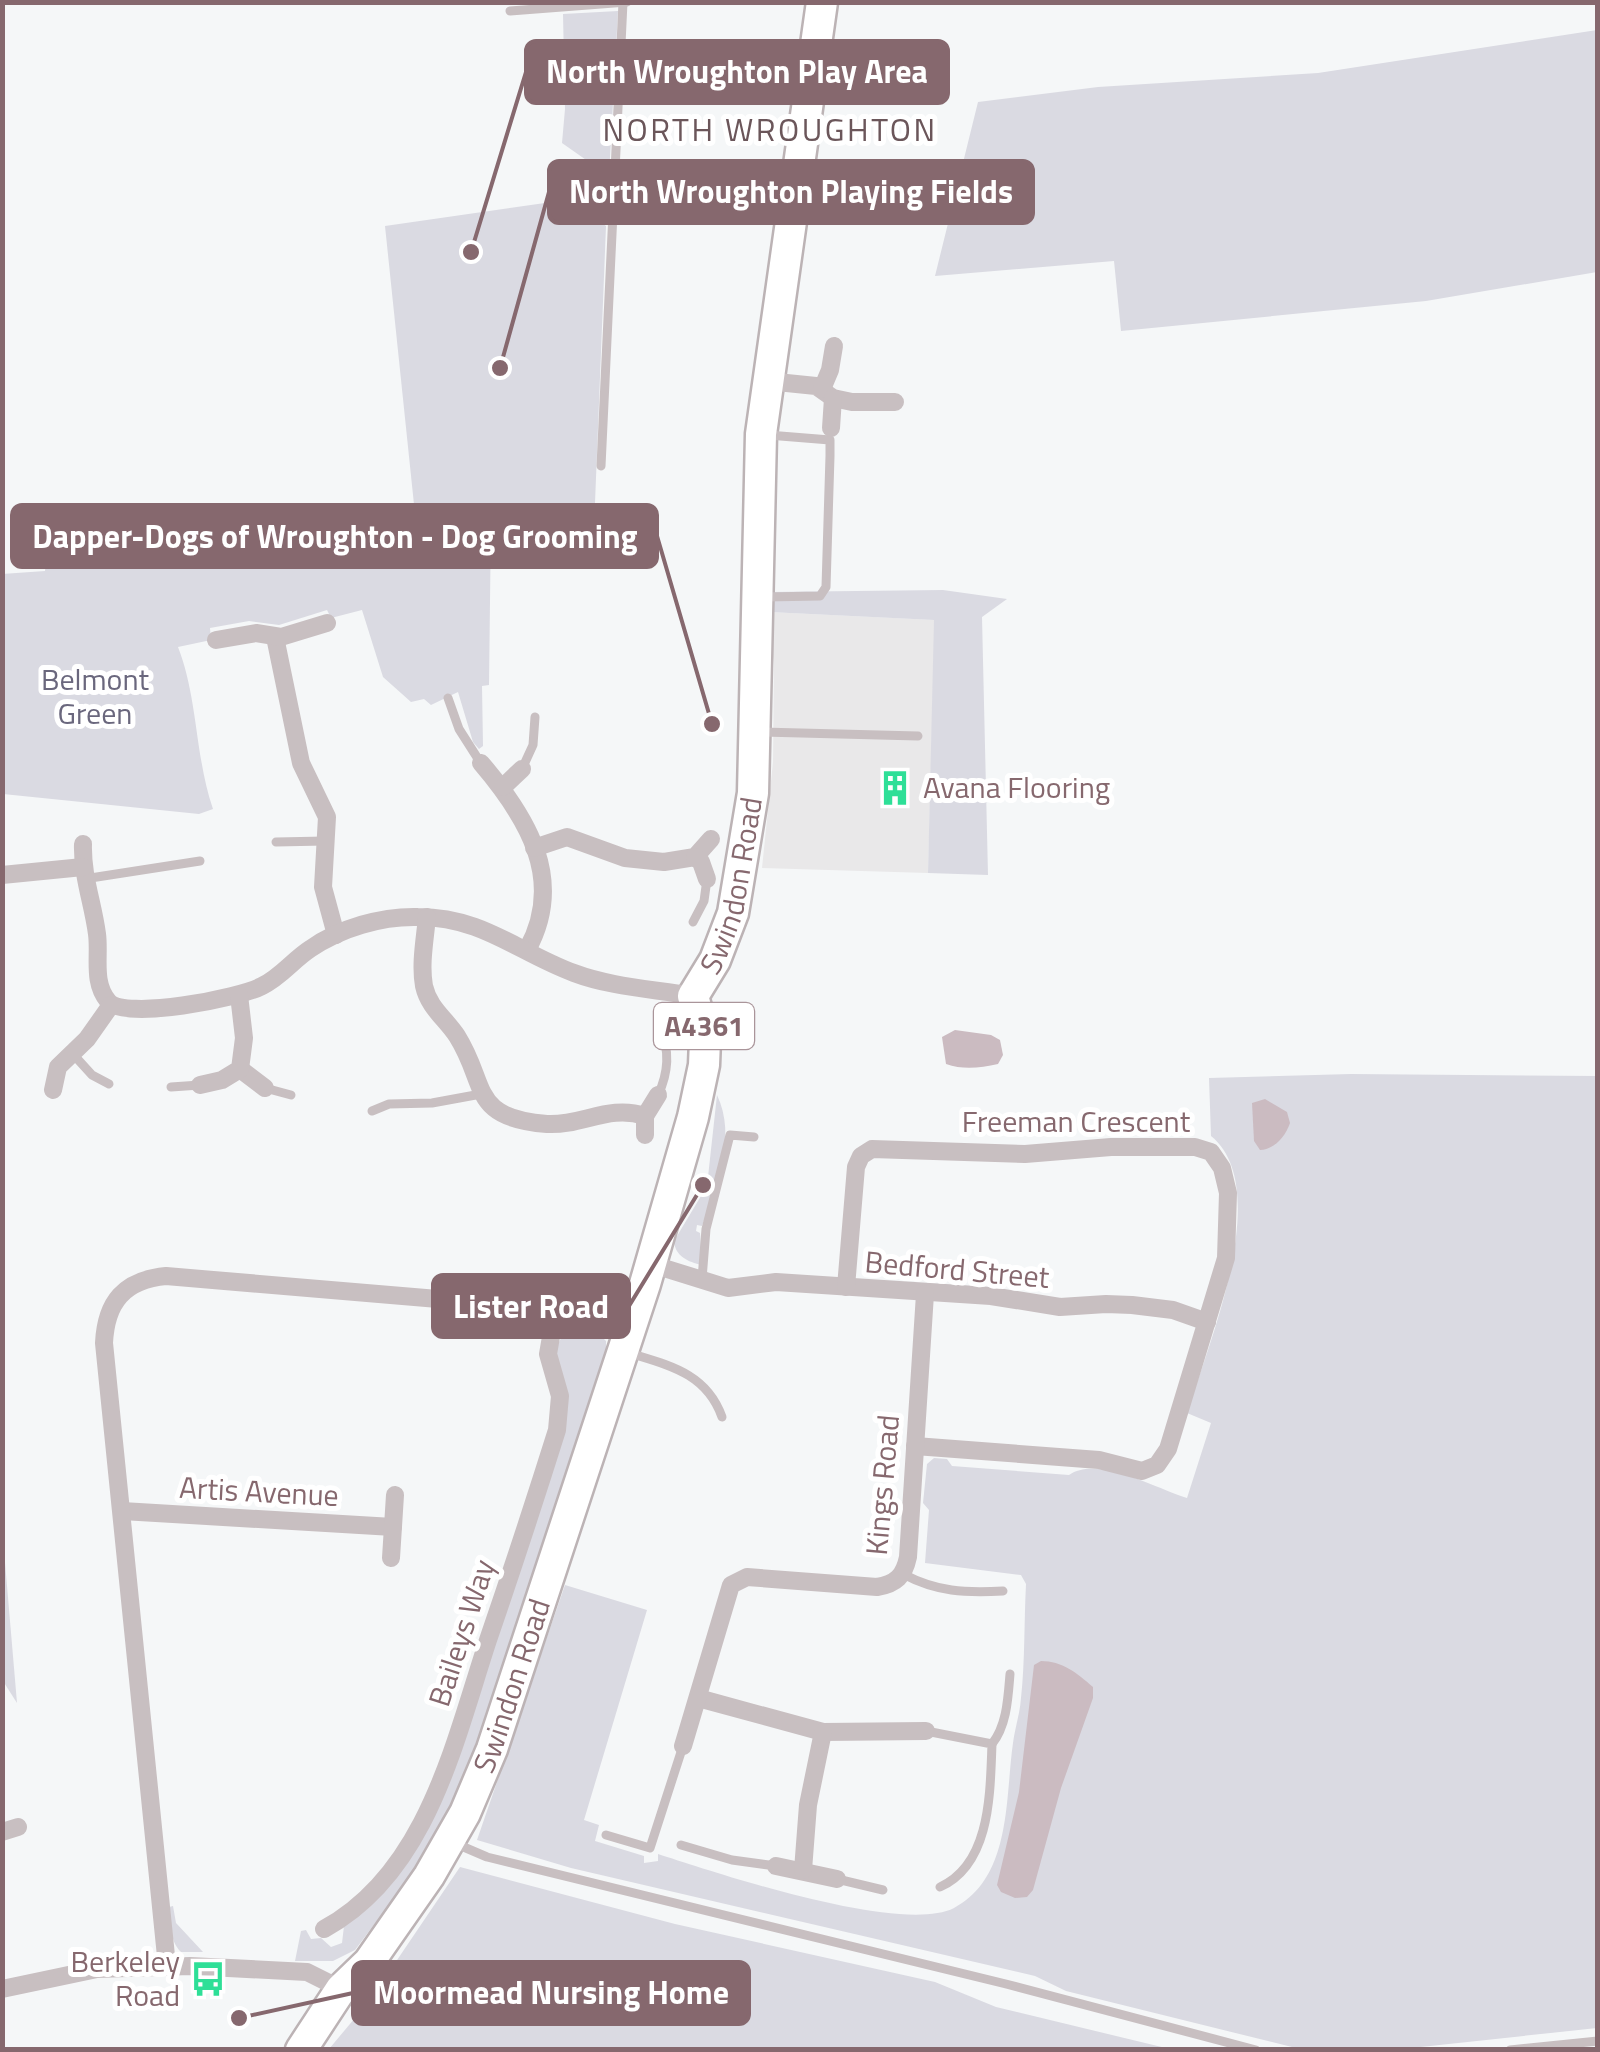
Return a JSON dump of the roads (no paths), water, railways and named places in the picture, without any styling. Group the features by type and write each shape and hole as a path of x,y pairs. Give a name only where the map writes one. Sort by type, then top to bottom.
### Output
{"main road":[{"name":"Swindon Road","path":"341,1989 387,1938 450,1841 478,1785 626,1342 694,1118 704,1065 704,1030 693,996 715,960 733,913 749,820 756,732 755,597 761,434 822,2"},
{"name":"A4361","path":"300,2050 341,1989"}],"street":[{"path":"831,428 828,393 834,346"},
{"path":"767,382 828,393 852,402 895,402"},
{"path":"216,640 256,633 275,637 327,623"},
{"path":"275,637 301,763 324,806 328,841 323,887 336,934"},
{"path":"480,762 503,786 534,848 543,888 543,910 527,950"},
{"path":"503,786 522,768"},
{"path":"534,848 567,838 635,860 664,862 695,857 711,838"},
{"path":"83,844 84,873 97,933 100,984 111,1005"},
{"path":"695,857 707,879"},
{"path":"2,875 84,873"},
{"path":"111,1005 142,1010 240,995 269,982 305,952 336,934 388,919 427,917 472,924 586,977 693,996"},
{"path":"427,917 425,991 462,1046 481,1094 493,1106 510,1116 542,1123 562,1124 618,1111 645,1125 658,1095"},
{"path":"240,995 244,1038 240,1070"},
{"path":"53,1090 58,1067 87,1039 111,1005"},
{"path":"200,1086 240,1070"},
{"path":"240,1070 265,1088"},
{"name":"Freeman Crescent","path":"846,1287 856,1168 861,1156 872,1149 1025,1154 1111,1147 1195,1147 1218,1159 1229,1208 1226,1258 1168,1448 1157,1465 1148,1470 1099,1460 916,1446"},
{"name":"Bedford Street","path":"651,1264 728,1288 776,1282 992,1296 1060,1307 1154,1307 1207,1322"},
{"path":"167,1966 105,1332 116,1300 140,1280 166,1276 509,1305 555,1314 626,1342"},
{"name":"Kings Road","path":"683,1746 727,1593 739,1579 878,1588 890,1585 903,1574 908,1557 925,1294"},
{"name":"Baileys Way","path":"324,1929 352,1912 386,1881 444,1775 557,1430 560,1396 548,1354 555,1314"},
{"path":"391,1558 394,1495"},
{"name":"Artis Avenue","path":"122,1512 393,1527"},
{"path":"698,1698 822,1732 926,1731"},
{"path":"803,1870 808,1805 822,1732"},
{"path":"776,1866 837,1879"},
{"path":"2,1989 97,1970 167,1966 307,1972 341,1989"}],"lane":[{"path":"510,11 624,3 601,466"},
{"path":"612,196 793,208"},
{"path":"755,597 820,596 826,586 830,440 761,434"},
{"path":"448,698 459,729 480,762"},
{"path":"522,768 533,745 535,718"},
{"path":"756,732 918,736"},
{"path":"276,842 328,841"},
{"path":"84,873 200,861"},
{"path":"693,922 704,901 707,879"},
{"path":"658,1095 667,1061 659,1029"},
{"path":"72,1053 92,1074 109,1084"},
{"path":"170,1087 200,1086"},
{"path":"265,1088 291,1095"},
{"path":"372,1111 389,1104 432,1103 481,1094"},
{"path":"701,1281 706,1229 730,1134 754,1137"},
{"path":"626,1342 687,1372 716,1400 722,1416"},
{"path":"903,1574 928,1587 958,1594 1003,1592"},
{"path":"940,1887 957,1879 971,1862 986,1816 992,1744 1008,1704 1010,1674"},
{"path":"926,1731 992,1744"},
{"path":"606,1835 650,1848 683,1746"},
{"path":"450,1841 487,1856 1256,2050"},
{"path":"682,1846 732,1860 776,1866"},
{"path":"837,1879 883,1890"},
{"path":"1510,2050 1598,2041"}],"place":[{"name":"North Wroughton Play Area","path":"471,252"},
{"name":"North Wroughton Playing Fields","path":"500,368"},
{"name":"Dapper-Dogs of Wroughton - Dog Grooming","path":"712,724"},
{"name":"Avana Flooring","path":"895,788"},
{"name":"Lister Road","path":"703,1185"},
{"name":"Berkeley Road","path":"208,1979"},
{"name":"Moormead Nursing Home","path":"239,2018"}],"district":[{"name":"NORTH WROUGHTON","path":"770,130"}],"park label":[{"name":"Belmont Green","path":"95,697"}]}
